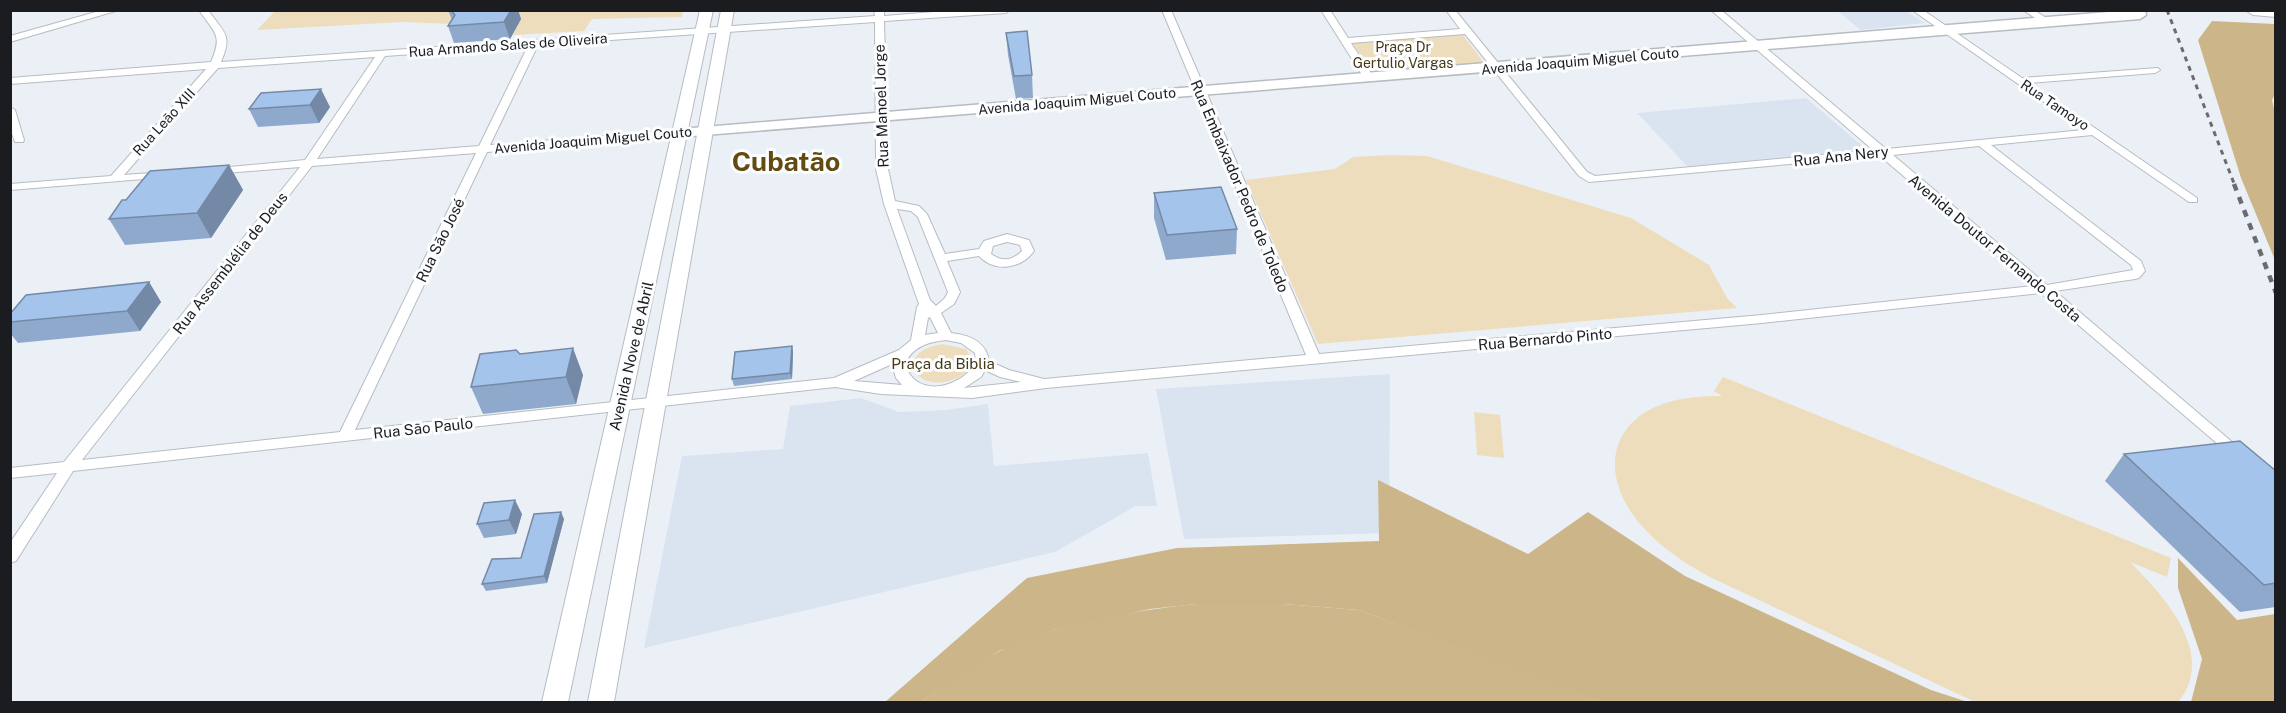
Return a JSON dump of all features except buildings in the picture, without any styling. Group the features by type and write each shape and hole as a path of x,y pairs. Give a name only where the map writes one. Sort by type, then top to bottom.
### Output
{"highway":[{"path":"2253,10 2276,12"}],"main road":[{"name":"Avenida Nove de Abril","path":"555,702 707,10"},
{"name":"Avenida Nove de Abril","path":"601,702 728,10"}],"street":[{"path":"10,39 115,10"},
{"path":"203,10 223,38 223,46 215,65"},
{"name":"Rua Armando Sales de Oliveira","path":"10,81 724,30 879,15 1005,10"},
{"name":"Rua Embaixador Pedro de Toledo","path":"1166,10 1315,360"},
{"path":"1325,10 1369,78"},
{"path":"1449,10 1495,68"},
{"name":"Avenida Doutor Fernando Costa","path":"1715,10 2249,462"},
{"name":"Rua Tamoyo","path":"1916,10 2193,200"},
{"path":"2028,10 2047,22"},
{"name":"Avenida Joaquim Miguel Couto","path":"206,171 1946,31 2137,12"},
{"name":"Rua Manoel Jorge","path":"879,15 882,169 890,204 926,310 946,336"},
{"path":"1344,41 1467,31"},
{"name":"Rua São José","path":"345,436 534,43"},
{"name":"Rua Assemblélia de Deus","path":"10,558 69,466 309,163 382,53"},
{"name":"Rua Leão XIII","path":"114,179 215,65"},
{"name":"Rua Ana Nery","path":"1495,68 1587,177 1600,181 2095,132"},
{"path":"2020,81 2155,70"},
{"path":"10,110 19,141"},
{"name":"Rua Bernardo Pinto","path":"931,390 972,393 1046,383 1762,319 2044,289 2135,275 2139,271 2137,264 2126,255 1981,143"},
{"path":"10,187 171,174"},
{"path":"890,204 915,208 923,216 954,292 953,298 926,310"},
{"path":"942,258 984,252"},
{"name":"Rua Manoel Jorge","path":"917,342 926,310"},
{"path":"946,336 965,339 981,351 983,363 980,371 963,385 931,390 915,387 902,378 898,365 903,353 917,342 946,336"},
{"name":"Rua São Paulo","path":"10,473 836,382 903,353"},
{"name":"Rua Bernardo Pinto","path":"983,363 1005,374 1046,383"},
{"name":"Rua São Paulo","path":"836,382 881,389 931,390"}],"shaded area":[{"path":"1837,11 1906,11 1925,23 1861,30"},
{"path":"2212,21 2275,24 2276,92 2272,100 2276,117 2275,260 2241,178 2198,40"},
{"path":"1806,98 1866,149 1688,167 1637,113"},
{"path":"1390,374 1389,533 1184,539 1156,389"},
{"path":"861,398 899,412 946,410 988,404 994,466 1148,453 1157,506 1136,506 1055,552 644,648 682,456 783,449 790,406"},
{"path":"1378,480 1528,554 1588,512 1685,576 1931,690 1968,702 1602,702 1359,610 1284,604 1196,604 1150,609 1054,630 999,651 921,702 885,702 1027,578 1177,548 1379,541"},
{"path":"2178,558 2237,620 2275,614 2275,702 2191,702 2202,659 2178,588"},
{"path":"1196,604 1284,604 1359,610 1607,702 921,702 968,670 1019,642 1068,626 1122,614"}],"green space":[{"path":"276,10 683,11 682,17 592,19 584,31 513,35 520,19 453,24 403,22 257,30"},
{"name":"Praça Dr Gertulio Vargas","path":"1462,34 1485,64 1373,74 1352,42"},
{"path":"1427,156 1631,218 1709,265 1727,298 1737,308 1318,344 1246,180 1335,169 1353,157"},
{"name":"Praça da Biblia","path":"943,344 966,349 973,359 969,370 956,379 947,381 931,382 923,379 912,367 913,361 919,353"},
{"path":"1723,377 2171,558 2167,577 2130,562 2170,608 2189,645 2192,665 2189,684 2178,702 1975,702 1708,576 1676,556 1647,532 1622,496 1615,464 1617,449 1632,422 1646,412 1677,400 1722,396 1714,391"},
{"path":"1474,412 1500,415 1504,458 1477,455"}],"railway":[{"path":"2167,10 2235,186"},
{"path":"2234,184 2276,293"}],"district":[{"name":"Cubatão","path":"786,161"}]}
